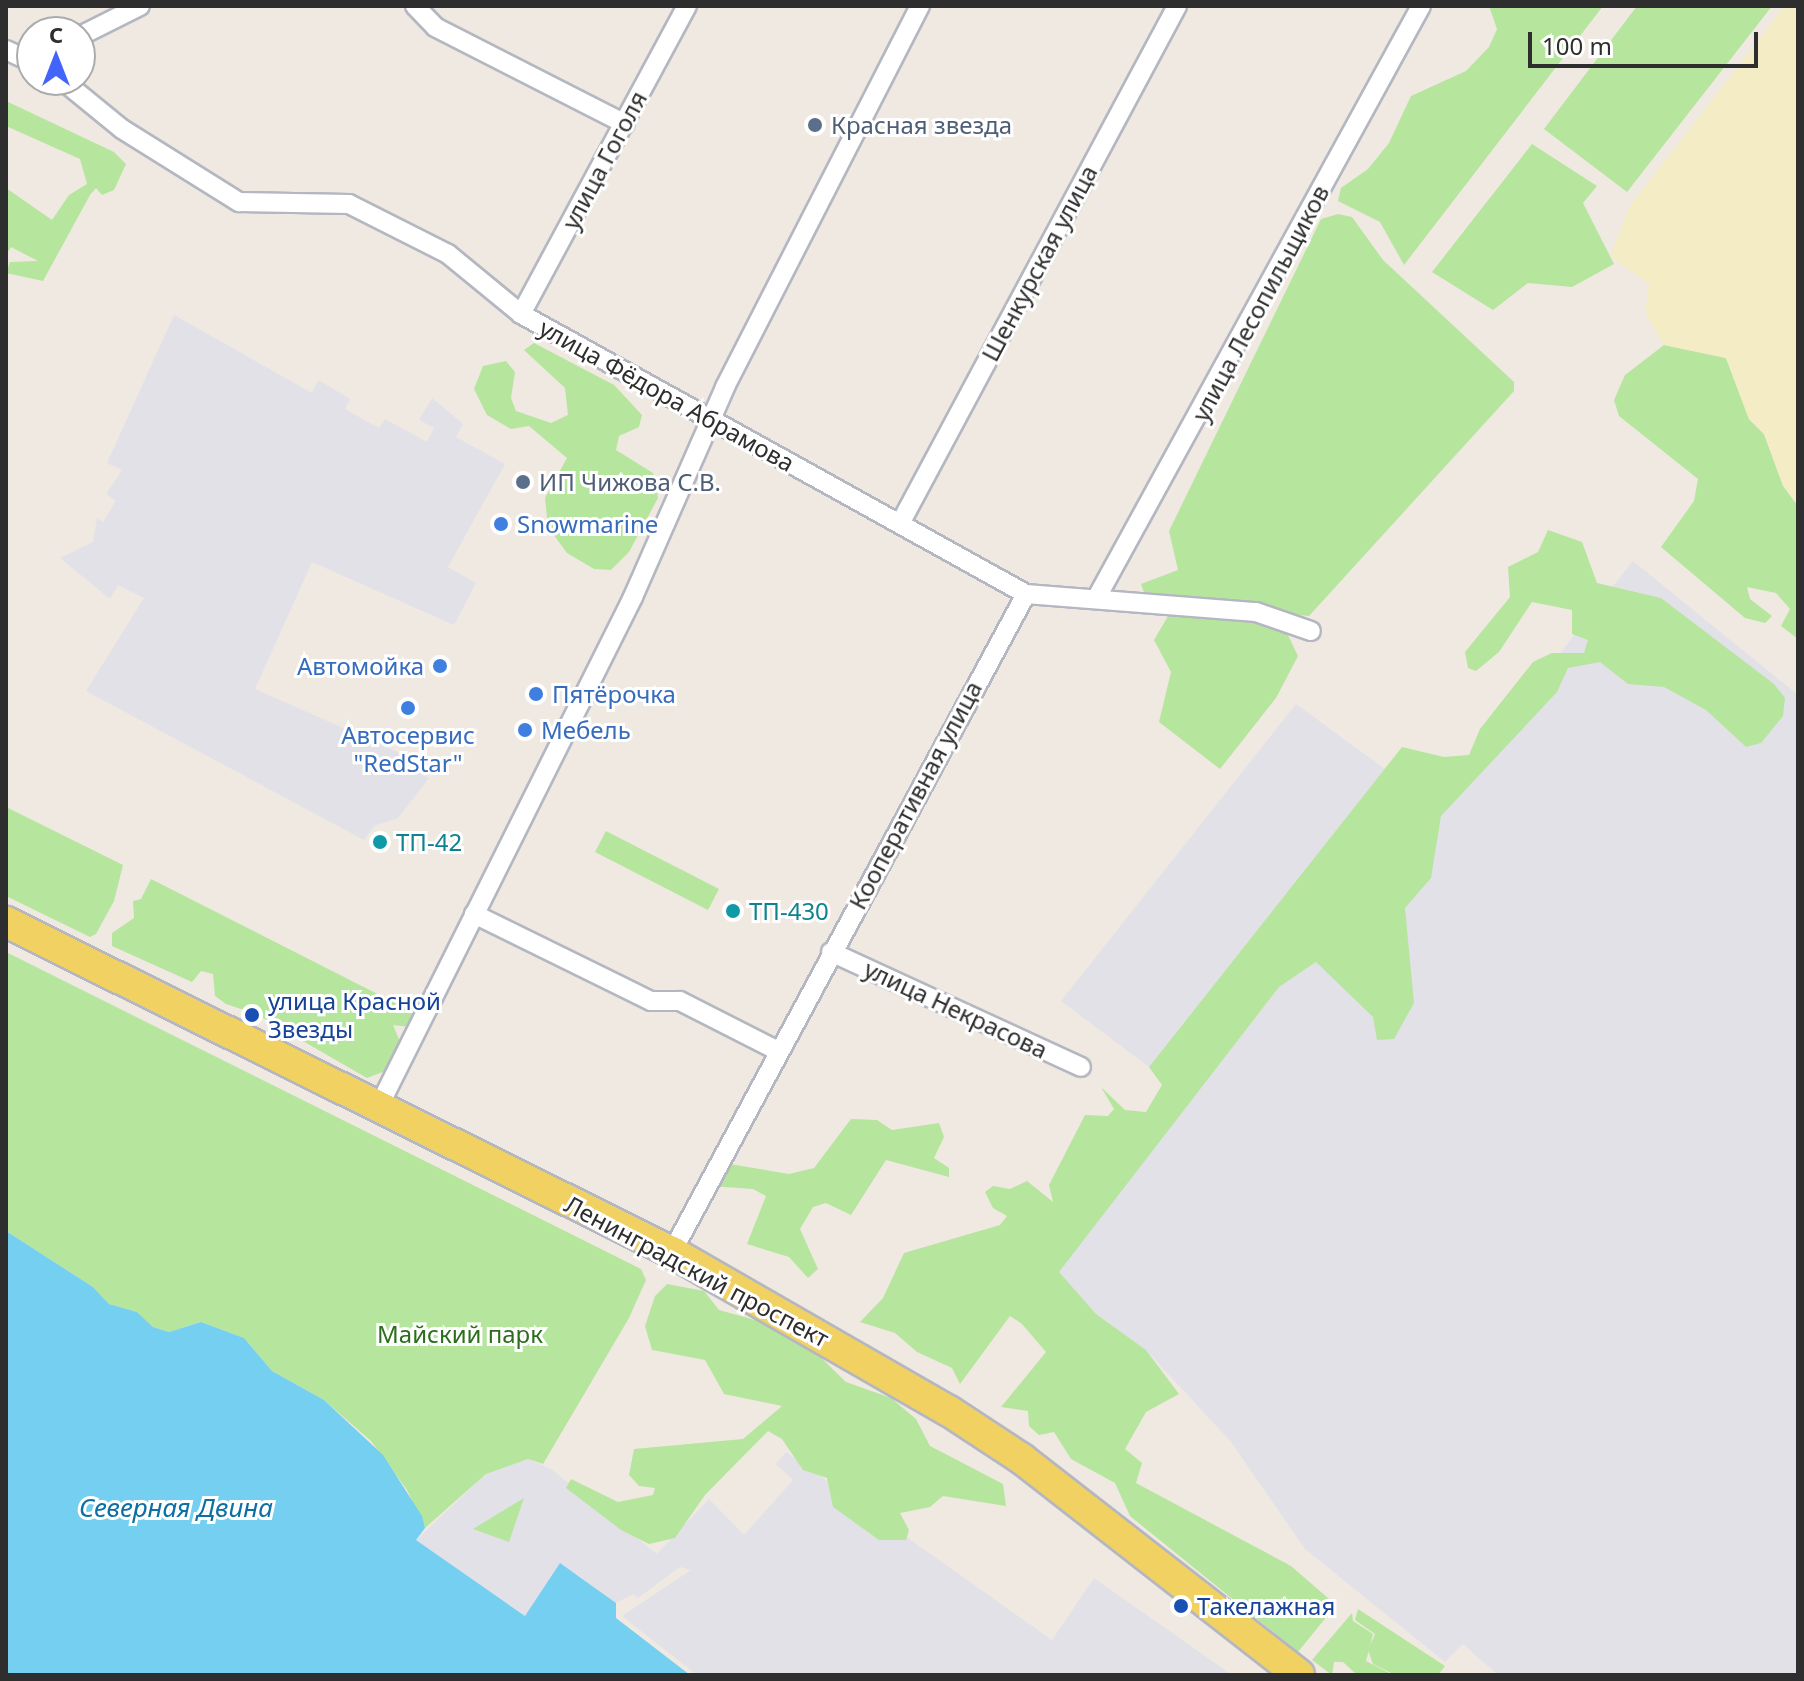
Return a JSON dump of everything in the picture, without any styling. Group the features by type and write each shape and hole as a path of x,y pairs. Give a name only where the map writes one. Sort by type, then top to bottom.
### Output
{"main road":[{"name":"Ленинградский проспект","path":"6,922 672,1252 1022,1459 1299,1675"}],"street":[{"path":"96,28 140,6"},
{"path":"415,6 435,27 625,124"},
{"name":"улица Гоголя","path":"521,314 687,6"},
{"path":"379,1106 633,597 711,416 920,6"},
{"name":"Шенкурская улица","path":"902,520 1177,6"},
{"name":"улица Лесопильщиков","path":"1096,599 1421,6"},
{"name":"улица Фёдора Абрамова","path":"82,96 122,129 239,202 349,204 448,254 489,282 521,314 711,416 754,446 902,520 1026,594 1256,612 1311,631"},
{"name":"Кооперативная улица","path":"672,1252 1026,594"},
{"path":"474,914 651,1001 680,1001 778,1051"},
{"name":"улица Некрасова","path":"831,952 1081,1067"}],"shaded area":[{"path":"174,315 312,393 318,380 350,399 345,409 379,428 385,419 427,442 434,428 419,420 432,398 463,424 456,437 505,464 448,567 476,583 454,625 312,562 255,689 402,754 403,765 429,778 398,818 374,826 364,840 86,691 144,598 118,585 110,599 60,558 93,542 97,518 103,522 116,501 106,494 122,470 107,463"},
{"path":"1633,561 1798,695 1798,1675 1498,1675 1463,1644 1445,1662 1305,1549 1231,1442 1146,1350 1096,1314 1058,1272 1279,987 1316,962"},
{"path":"1296,704 1385,769 1149,1067 1061,1001"},
{"path":"786,1452 1052,1640 1094,1578 1232,1675 697,1675 622,1616 691,1570 680,1567 638,1598 633,1594 616,1603 575,1573 526,1616 416,1540 486,1474 528,1459 551,1469 657,1554 709,1499 744,1535 793,1480 776,1464"}],"green space":[{"path":"1489,6 1603,6 1404,265 1380,222 1338,201 1341,188 1368,169 1389,143 1411,96 1466,71 1489,47 1497,29"},
{"path":"1637,6 1772,6 1627,192 1544,129"},
{"path":"6,101 114,152 126,164 114,190 102,195 96,188 90,195 43,281 6,273 10,262 38,261 11,247 6,255 6,188 52,220 69,195 87,184 80,159 6,126"},
{"path":"1532,144 1597,186 1583,203 1614,264 1572,287 1528,283 1493,310 1432,272"},
{"path":"1338,214 1352,217 1383,260 1514,382 1514,391 1309,616 1146,598 1141,584 1178,570 1169,531 1321,219"},
{"path":"534,343 614,385 642,415 639,427 619,436 616,450 653,473 658,498 629,552 611,570 594,569 567,553 548,527 545,498 567,458 529,426 511,429 487,415 474,389 483,366 506,361 515,372 511,398 516,411 551,423 568,415 565,388 524,350"},
{"path":"1664,345 1726,358 1749,419 1764,434 1783,486 1798,506 1798,639 1781,626 1790,609 1776,593 1747,587 1750,599 1772,616 1765,623 1745,618 1661,547 1694,501 1698,479 1619,416 1614,400 1625,375"},
{"path":"1548,530 1582,542 1597,583 1661,598 1774,684 1785,698 1783,716 1761,743 1746,747 1706,710 1664,687 1628,684 1600,662 1568,668 1557,692 1441,816 1431,878 1405,908 1414,1003 1394,1039 1377,1040 1373,1017 1316,962 1279,987 1059,1272 1096,1314 1146,1350 1179,1394 1146,1412 1125,1449 1142,1463 1136,1483 1291,1566 1336,1605 1298,1652 1130,1516 1115,1483 1071,1459 1054,1432 1039,1435 1029,1426 1028,1411 1001,1407 1046,1352 1022,1324 1010,1316 960,1384 952,1368 917,1352 895,1333 860,1322 883,1298 904,1253 1000,1225 1007,1216 993,1208 985,1192 993,1186 1010,1189 1027,1181 1053,1202 1049,1185 1085,1115 1108,1116 1114,1109 1101,1087 1125,1110 1146,1112 1162,1085 1149,1067 1402,747 1444,757 1469,755 1480,729 1533,662 1552,653 1584,653 1588,640 1572,634 1572,610 1532,602 1499,652 1476,671 1468,668 1465,652 1510,597 1508,567 1538,552"},
{"path":"1168,616 1263,619 1287,633 1298,656 1276,698 1220,769 1159,722 1171,672 1154,640"},
{"path":"6,807 123,865 114,901 96,934 90,937 6,896"},
{"path":"606,831 719,889 708,910 595,852"},
{"path":"151,879 405,1008 416,1005 410,1027 393,1025 401,1044 388,1070 367,1078 256,1014 226,1004 215,996 213,974 201,971 192,982 112,946 112,933 134,918 133,901 141,899"},
{"name":"Майский парк","path":"6,952 641,1269 646,1280 629,1318 543,1464 528,1459 486,1474 425,1528 407,1490 371,1441 324,1400 272,1371 244,1338 201,1322 169,1332 153,1327 137,1312 109,1304 93,1287 6,1231"},
{"path":"851,1119 877,1120 892,1130 939,1123 944,1137 934,1158 949,1168 949,1177 886,1160 851,1215 826,1203 813,1207 800,1229 818,1269 808,1278 789,1257 747,1244 766,1196 753,1189 711,1186 730,1164 789,1174 814,1168"},
{"path":"667,1284 704,1291 719,1310 766,1323 811,1348 846,1382 891,1398 916,1419 930,1446 1003,1484 1006,1506 943,1496 930,1507 900,1513 909,1530 906,1540 879,1540 833,1507 827,1478 803,1470 782,1439 768,1431 705,1495 675,1538 649,1544 621,1530 566,1488 571,1479 618,1502 653,1495 655,1488 639,1486 629,1475 634,1449 743,1439 782,1406 724,1394 705,1360 652,1350 645,1326 655,1296"},
{"path":"524,1498 509,1542 473,1529"},
{"path":"1358,1609 1445,1666 1438,1675 1395,1675 1373,1664 1368,1650 1375,1634 1355,1620"},
{"path":"1352,1613 1353,1621 1373,1634 1366,1661 1393,1675 1357,1675 1343,1662 1334,1662 1332,1675 1312,1660"}],"sand":[{"path":"1785,6 1798,6 1798,506 1783,485 1764,434 1749,419 1726,358 1664,345 1645,312 1649,284 1610,256 1630,206"}],"water":[{"name":"Северная Двина","path":"6,1231 93,1287 109,1304 137,1312 153,1327 169,1332 201,1322 244,1338 272,1371 324,1400 383,1455 422,1516 425,1528 416,1540 525,1616 560,1563 616,1603 616,1618 690,1675 6,1675"}],"place":[{"name":"Красная звезда","path":"815,125"},
{"name":"ИП Чижова С.В.","path":"523,482"},
{"name":"Snowmarine","path":"501,524"},
{"name":"Автомойка","path":"440,666"},
{"name":"Пятёрочка","path":"536,694"},
{"name":"Автосервис \"RedStar\"","path":"408,708"},
{"name":"Мебель","path":"525,730"},
{"name":"ТП-42","path":"380,842"},
{"name":"ТП-430","path":"733,911"},
{"name":"улица Красной Звезды","path":"252,1015"},
{"name":"Такелажная","path":"1181,1606"}]}
